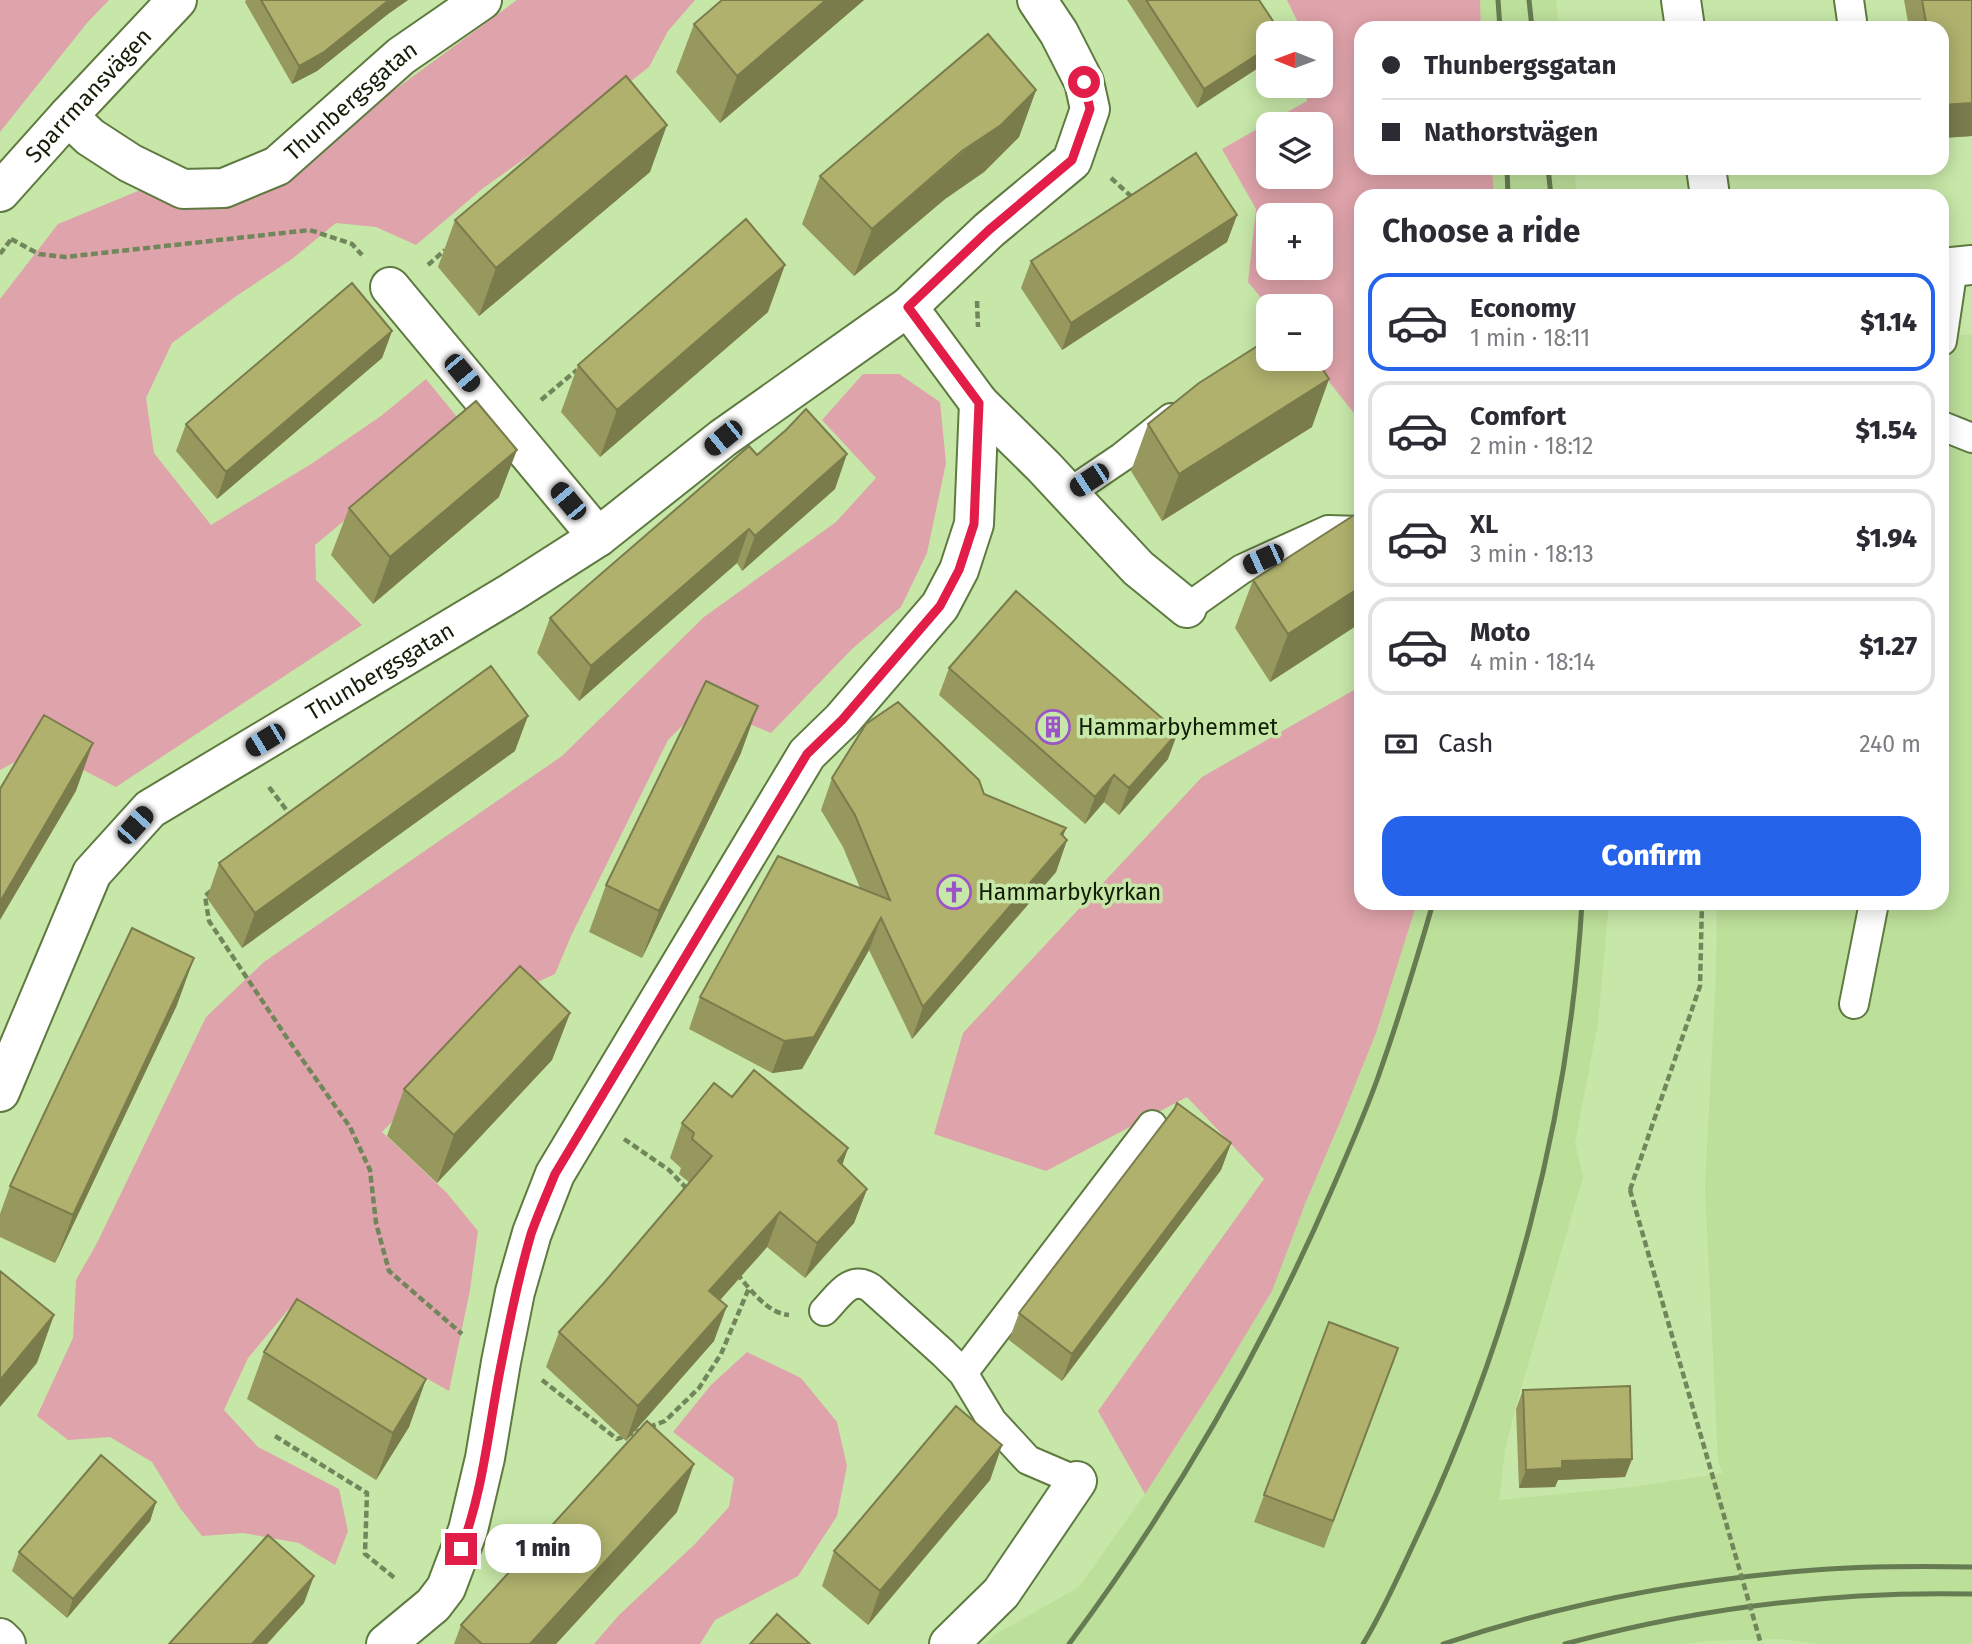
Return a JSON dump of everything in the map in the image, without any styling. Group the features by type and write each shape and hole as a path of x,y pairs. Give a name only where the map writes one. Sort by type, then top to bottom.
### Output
{"street":[{"name":"Sparrmansvägen","path":"0,192 177,0"},
{"name":"Thunbergsgatan","path":"68,116 90,137 130,163 183,189 223,188 277,166 401,55 481,0"},
{"name":"Thunbergsgatan","path":"0,1092 92,873 150,809 598,537 723,438 908,307 989,230 1072,160 1090,109 1084,82 1059,33 1037,0"},
{"path":"1681,0 1684,21"},
{"path":"390,288 598,537"},
{"path":"908,307 979,403 1069,493 1138,568 1187,608"},
{"path":"386,1644 433,1605 446,1588 468,1530 485,1458 516,1292 532,1233 555,1174 807,754 842,720 940,606 959,570 974,524 979,403"},
{"path":"949,1644 1001,1593 1077,1480"},
{"path":"0,1638 6,1644"}],"lane":[{"path":"1849,0 1852,21"},
{"path":"1949,304 1956,267"},
{"path":"1069,493 1122,457 1189,404"},
{"path":"1949,429 1972,438"},
{"path":"1187,608 1242,569 1328,530 1354,531"},
{"path":"1854,1004 1873,910"},
{"path":"962,1373 1152,1125"},
{"path":"812,1313 849,1285 864,1283 962,1373 992,1421 1028,1460 1077,1480"}],"path":[{"path":"11,239 39,254 65,257 310,230 352,244"},
{"path":"390,288 397,272 423,269 454,243"},
{"path":"980,292 976,303 978,327 983,339"},
{"path":"535,405 577,370"},
{"path":"243,753 296,823"},
{"path":"215,888 205,896 209,921 285,1035 351,1127 370,1170 376,1223 389,1271 472,1342 501,1362 542,1380 617,1439 665,1421 699,1388 721,1354 749,1288"},
{"path":"1702,910 1700,986 1630,1190 1761,1644"},
{"path":"618,1135 669,1170 696,1198"},
{"path":"735,1272 763,1303 779,1314 812,1313"},
{"path":"275,1436 367,1493 365,1554 393,1575"}],"shaded area":[{"path":"0,0 109,0 87,23 0,132"},
{"path":"517,0 695,0 668,31 649,67 482,189 416,245 376,227 336,223 292,259 172,343 146,398 154,453 211,525 311,464 381,416 426,379 462,423 315,545 316,580 362,625 116,787 41,748 0,770 0,299 58,224 138,191 209,179 352,121"},
{"path":"1287,0 1480,0 1481,21 1354,21 1354,175 1492,175 1494,189 1354,189 1354,413 1321,371 1333,371 1333,294 1258,294 1248,282 1256,209 1222,149 1256,130 1256,189 1333,189 1333,112 1288,112 1307,101 1307,98 1334,98 1334,21 1297,21"},
{"path":"1480,0 1556,0 1558,21 1481,21"},
{"path":"1492,175 1575,175 1576,189 1494,189"},
{"path":"1972,334 1972,1644 1817,1644 1782,1639 1684,1644 985,1644 996,1634 1079,1587 1145,1494 1219,1379 1305,1204 1343,1115 1376,1033 1415,910 1608,910 1598,1023 1575,1143 1583,1177 1517,1402 1505,1450 1499,1500 1633,1487 1723,1473 1718,1462 1705,1188 1717,910 1949,910 1949,336"},
{"path":"863,374 899,374 940,402 946,463 927,553 901,607 852,649 771,733 703,705 668,740 571,936 555,974 522,989 382,1132 447,1193 478,1231 470,1290 449,1391 339,1329 289,1309 248,1358 224,1410 258,1447 339,1489 348,1531 335,1565 299,1543 243,1533 202,1536 180,1508 152,1462 110,1437 68,1440 37,1416 73,1338 76,1280 97,1243 206,1017 264,962 562,756 704,617 836,522 876,478 822,420"},
{"path":"1354,690 1354,910 1415,910 1376,1033 1272,1291 1145,1494 1098,1411 1264,1179 1187,1097 1046,1171 934,1134 963,1033 1202,777"},
{"path":"747,1352 801,1378 837,1422 847,1466 837,1516 798,1576 715,1620 700,1644 594,1644 619,1615 694,1545 729,1507 734,1478 673,1432 711,1385"}],"building":[{"path":"261,0 389,0 324,52 299,66"},
{"path":"722,0 826,0 737,76 694,24"},
{"path":"1146,0 1259,0 1273,21 1256,21 1256,55 1204,89"},
{"path":"1922,0 1972,0 1972,103 1949,105 1949,21 1926,21"},
{"path":"988,34 1036,90 1001,125 962,151 872,229 820,176"},
{"path":"626,76 667,125 496,268 455,220"},
{"path":"1196,153 1237,215 1071,323 1031,261"},
{"path":"746,219 785,265 617,410 578,365"},
{"path":"352,283 392,331 226,472 186,424"},
{"path":"1256,347 1256,371 1324,371 1329,379 1179,474 1148,424 1199,383"},
{"path":"476,401 517,450 390,557 349,508"},
{"path":"806,409 847,454 755,536 749,529 591,666 550,618 749,446 757,455"},
{"path":"1354,515 1354,591 1288,634 1253,580"},
{"name":"Hammarbyhemmet","path":"1016,591 1178,732 1129,788 1114,775 1095,797 949,668"},
{"path":"491,666 528,716 255,913 219,863"},
{"path":"706,681 758,706 659,911 606,885"},
{"path":"898,702 979,780 984,794 1066,828 1061,834 1067,840 923,1007 881,918 814,1037 784,1041 700,997 778,856 890,900 855,815 832,778 866,724"},
{"path":"44,715 93,743 0,902 0,789"},
{"path":"132,928 194,958 73,1215 10,1186"},
{"path":"520,966 570,1013 454,1135 404,1089"},
{"path":"754,1070 848,1148 838,1161 867,1189 817,1243 780,1212 709,1291 727,1306 638,1406 559,1332 712,1156 692,1139 694,1133 682,1123 714,1083 732,1097"},
{"path":"1177,1103 1231,1143 1072,1354 1019,1313"},
{"path":"0,1271 54,1315 0,1380"},
{"path":"297,1299 426,1379 393,1433 264,1352"},
{"path":"1329,1322 1398,1348 1333,1521 1264,1495"},
{"path":"1630,1386 1632,1459 1562,1461 1562,1468 1526,1470 1523,1390"},
{"path":"956,1406 1002,1445 880,1591 834,1551"},
{"path":"647,1421 694,1464 530,1644 482,1644 461,1625"},
{"path":"101,1455 156,1502 73,1599 19,1552"},
{"path":"268,1535 314,1576 252,1644 169,1644"},
{"path":"777,1614 810,1644 750,1644"}],"railway":[{"path":"1498,0 1500,21"},
{"path":"1529,0 1531,21"},
{"path":"1507,175 1508,189"},
{"path":"1549,175 1550,189"},
{"path":"1069,1644 1108,1591 1180,1480 1277,1307 1333,1187 1372,1093 1431,910"},
{"path":"1363,1644 1393,1588 1453,1456 1508,1303 1549,1145 1564,1065 1581,910"},
{"path":"1443,1644 1576,1606 1711,1581 1845,1568 1972,1567"},
{"path":"1565,1644 1665,1621 1767,1604 1869,1595 1972,1594"}],"place":[{"name":"Hammarbyhemmet","path":"1053,727"},
{"name":"Hammarbykyrkan","path":"954,892"}],"route":[{"path":"461,1549 485,1458 516,1292 532,1233 555,1174 807,754 842,720 940,606 959,570 974,524 979,403 908,307 989,230 1072,160 1090,109 1084,82"}]}
